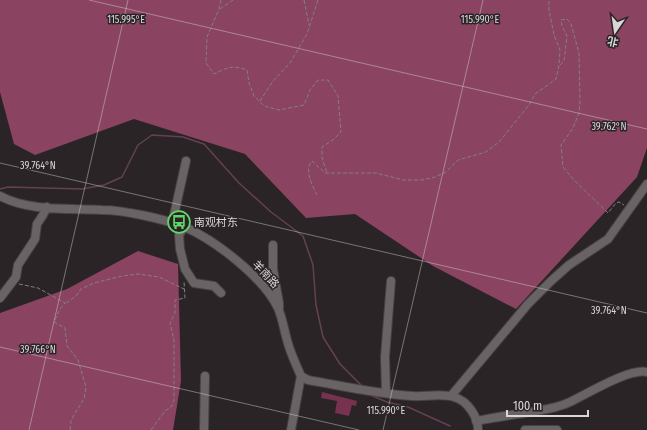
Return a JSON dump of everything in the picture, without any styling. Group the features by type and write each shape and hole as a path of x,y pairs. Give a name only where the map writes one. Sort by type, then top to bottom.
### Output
{"street":[{"path":"172,224 186,160"},
{"path":"451,396 528,304 551,280 569,265 608,239 647,184"},
{"name":"羊南路","path":"1,197 16,203 31,206 121,212 184,227 200,235 223,250 243,266 269,293 278,309 287,342 301,376"},
{"path":"0,298 16,277 18,265 34,239 37,224 46,207"},
{"path":"184,227 179,235 180,249 185,269 194,283 214,286 220,293"},
{"path":"272,246 273,269 279,303 278,309"},
{"path":"386,393 385,357 391,281"},
{"path":"476,421 552,409 569,403 608,383 635,373 643,371 647,372"},
{"path":"204,430 205,376"},
{"path":"291,430 301,376 308,380 386,393 412,396 456,397 464,402 471,410 478,430"},
{"path":"525,430 557,430"}],"path":[{"path":"220,0 219,9 207,37 206,63 214,74 227,67 247,70 249,83 254,96 264,106 280,110 304,105 310,90 318,80 328,80 338,96 341,132 333,140 322,147 322,158 328,173"},
{"path":"219,9 232,0"},
{"path":"304,0 310,26"},
{"path":"260,102 273,81 290,63 307,34 318,0"},
{"path":"317,195 308,172 312,161 325,173 376,173 403,180 422,180 435,177 446,172 458,160 486,152 499,142 529,105 535,94 556,79 560,50 554,35 549,10 549,0"},
{"path":"559,66 564,61 567,36 561,20 567,19 571,24 579,53 580,100 579,113 573,128 561,145 563,168 608,213 616,203 619,202 630,208"},
{"path":"70,430 71,422 75,413 84,399 86,387 78,360 68,346 65,328 54,322 60,309 65,303 76,296 81,289 94,283 122,276 138,274 159,277 184,289"},
{"path":"151,430 165,411 172,406 174,400 174,340 170,323 175,313 175,300 185,298 184,280"},
{"path":"12,283 38,288 65,303"}],"shaded area":[{"path":"0,0 647,0 647,148 637,177 516,309 433,266 355,214 306,218 245,154 134,119 35,155 14,144 0,92"},
{"path":"138,251 178,264 181,381 173,430 0,430 0,313 67,289"}],"building":[{"path":"322,392 357,401 356,406 352,405 349,416 335,413 337,401 321,398"}],"waterway":[{"path":"0,189 8,187 82,189 104,185 122,177 138,145 152,135 183,137 204,144 239,183 271,212 303,236 313,265 316,305 323,337 340,364 362,386"},
{"path":"370,395 387,402 408,407 450,426"}],"place":[{"name":"南观村东","path":"179,222"}]}
